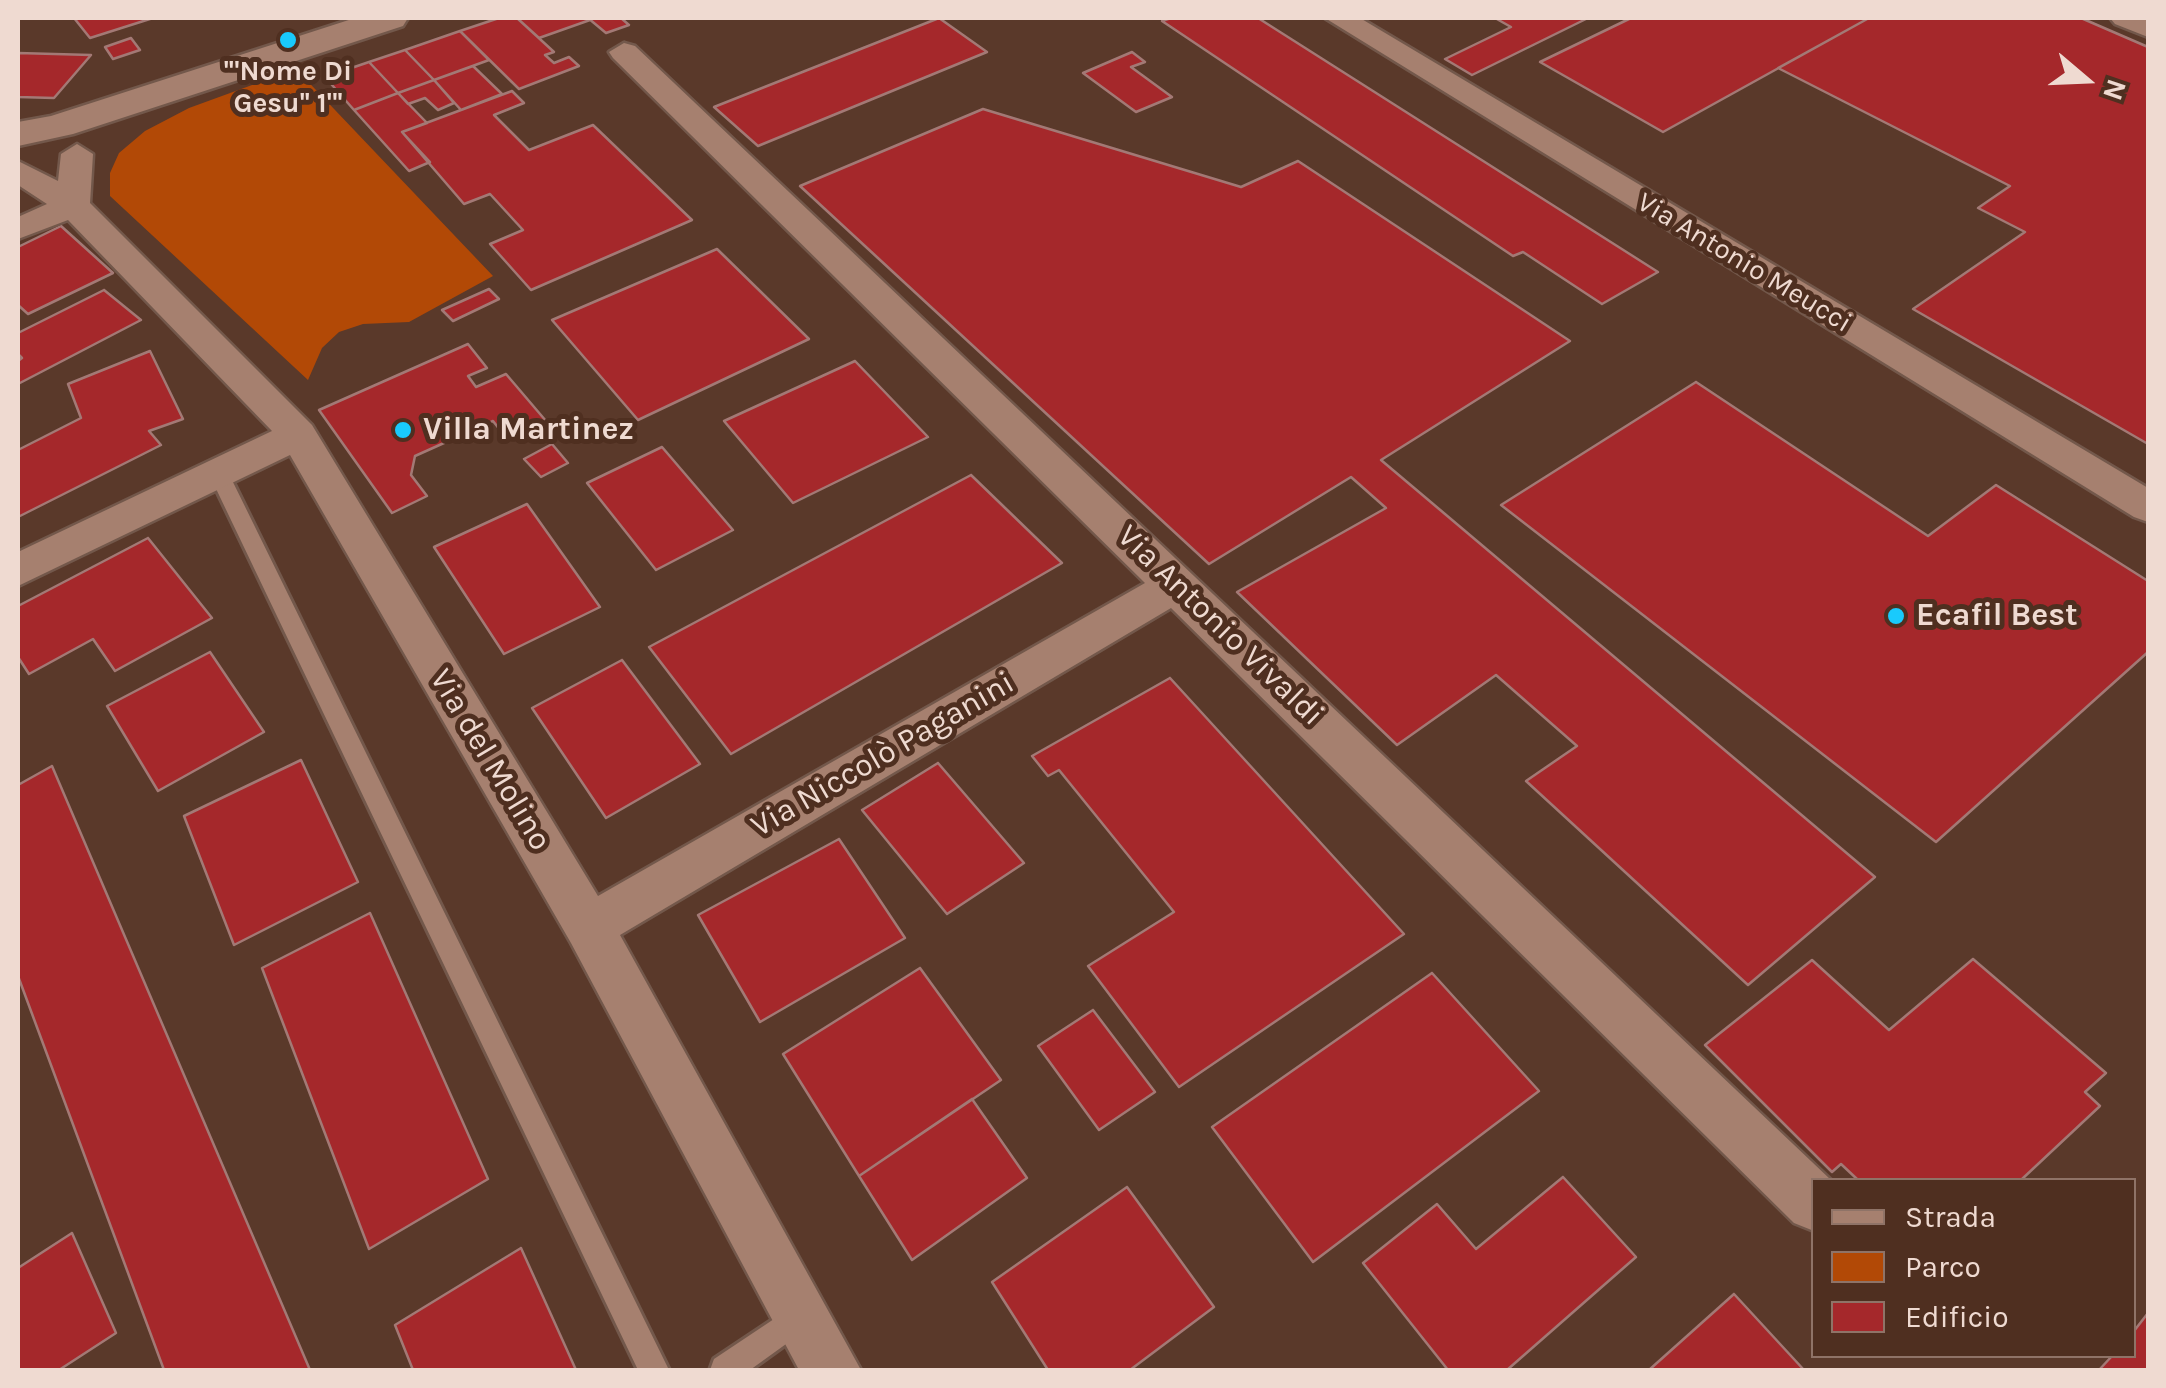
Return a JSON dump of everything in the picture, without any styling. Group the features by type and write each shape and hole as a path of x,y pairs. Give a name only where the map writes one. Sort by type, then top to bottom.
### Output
{"main road":[{"path":"18,170 46,166 74,140 230,72 390,18"},
{"path":"18,134 74,140"}],"street":[{"name":"Via Antonio Meucci","path":"1340,18 2148,507"},
{"path":"2125,18 2148,28"},
{"name":"Via Antonio Vivaldi","path":"624,52 1811,1201"},
{"path":"18,229 73,205 74,140"},
{"name":"Via del Molino","path":"18,170 73,205 298,436 589,927 830,1370"},
{"path":"18,570 298,436"},
{"name":"Via Niccolò Paganini","path":"589,927 1177,584"}],"lane":[{"path":"218,472 654,1370"},
{"path":"725,1370 801,1316"}],"green space":[{"path":"296,69 493,276 409,322 363,324 339,332 322,348 308,380 110,196 110,173 119,153 145,131 189,108"}],"building":[{"path":"74,18 153,18 90,38"},
{"path":"499,18 517,18 554,52 545,55 554,63 569,57 579,66 519,89 460,31"},
{"path":"517,18 588,18 590,20 539,38"},
{"path":"588,18 621,18 629,25 606,33"},
{"path":"939,18 987,52 758,146 714,107"},
{"path":"1258,18 1658,272 1602,304 1523,252 1513,256 1162,21"},
{"path":"1495,18 1588,18 1472,75 1445,59 1511,27"},
{"path":"1631,18 1869,18 1663,132 1540,62"},
{"path":"1869,18 2081,18 2148,47 2148,444 1913,309 2025,232 1978,208 2010,186 1778,68"},
{"path":"460,31 489,60 434,80 405,50"},
{"path":"131,38 140,50 113,59 105,47"},
{"path":"405,50 434,80 398,93 369,62"},
{"path":"1132,52 1145,62 1131,67 1172,97 1136,112 1083,73"},
{"path":"18,53 91,55 54,98 18,97"},
{"path":"369,62 398,93 354,110 325,77"},
{"path":"473,66 502,94 461,110 434,80"},
{"path":"434,80 454,103 438,110 425,98 408,104 398,93"},
{"path":"512,91 524,103 494,115 529,150 593,125 692,220 531,290 490,244 523,230 490,194 464,204 402,132"},
{"path":"398,93 427,123 402,132 430,162 409,171 354,110"},
{"path":"983,109 1241,187 1298,161 1570,341 1381,460 1875,877 1748,985 1526,781 1577,746 1496,675 1397,745 1237,592 1386,508 1351,477 1209,564 800,186"},
{"path":"61,226 113,273 28,314 18,305 18,247"},
{"path":"717,249 809,339 638,420 552,320"},
{"path":"489,289 499,299 453,321 442,310"},
{"path":"104,290 141,320 18,384 18,361 22,358 18,354 18,333"},
{"name":"Villa Martinez","path":"468,344 487,368 468,376 476,387 506,374 546,421 507,439 493,421 415,456 411,475 427,496 392,513 319,410"},
{"path":"150,351 183,419 149,431 161,445 18,517 18,450 81,418 68,384"},
{"path":"855,361 928,437 793,503 724,421"},
{"name":"Ecafil Best","path":"1696,382 1928,536 1996,485 2148,581 2148,652 1936,842 1501,505"},
{"path":"552,444 568,463 541,477 524,459"},
{"path":"662,447 733,530 656,570 587,483"},
{"path":"971,475 1062,563 731,754 649,647"},
{"path":"527,504 600,607 504,654 434,547"},
{"path":"148,538 212,618 115,671 93,639 29,674 18,657 18,606"},
{"path":"210,652 264,732 158,791 107,706"},
{"path":"622,660 700,764 606,818 532,708"},
{"path":"1170,678 1404,934 1179,1087 1088,966 1174,912 1059,770 1048,776 1032,756"},
{"path":"301,760 358,882 234,945 184,816"},
{"path":"938,763 1024,863 947,914 862,810"},
{"path":"52,766 310,1370 164,1370 18,976 18,785"},
{"path":"839,839 905,938 760,1022 698,915"},
{"path":"370,913 488,1179 369,1249 262,968"},
{"path":"1973,959 2106,1073 2085,1092 2100,1106 2023,1178 1856,1178 1841,1164 1832,1172 1705,1045 1812,960 1889,1030"},
{"path":"920,968 1001,1080 859,1176 783,1054"},
{"path":"1432,973 1539,1091 1313,1262 1212,1127"},
{"path":"1093,1010 1155,1092 1099,1130 1038,1046"},
{"path":"972,1099 1027,1178 912,1260 859,1176"},
{"path":"1563,1177 1636,1257 1507,1370 1448,1370 1363,1263 1437,1204 1476,1249"},
{"path":"1127,1187 1214,1307 1130,1370 1048,1370 992,1282"},
{"path":"72,1233 116,1333 59,1370 18,1370 18,1268"},
{"path":"521,1248 576,1370 413,1370 395,1325"},
{"path":"1734,1294 1804,1370 1649,1370"},
{"path":"2148,1313 2148,1370 2099,1370 2110,1358 2136,1358 2136,1328"}],"place":[{"name":"'\"Nome Di Gesu'' 1\"'","path":"288,40"},
{"name":"Villa Martinez","path":"403,430"},
{"name":"Ecafil Best","path":"1896,616"}]}
